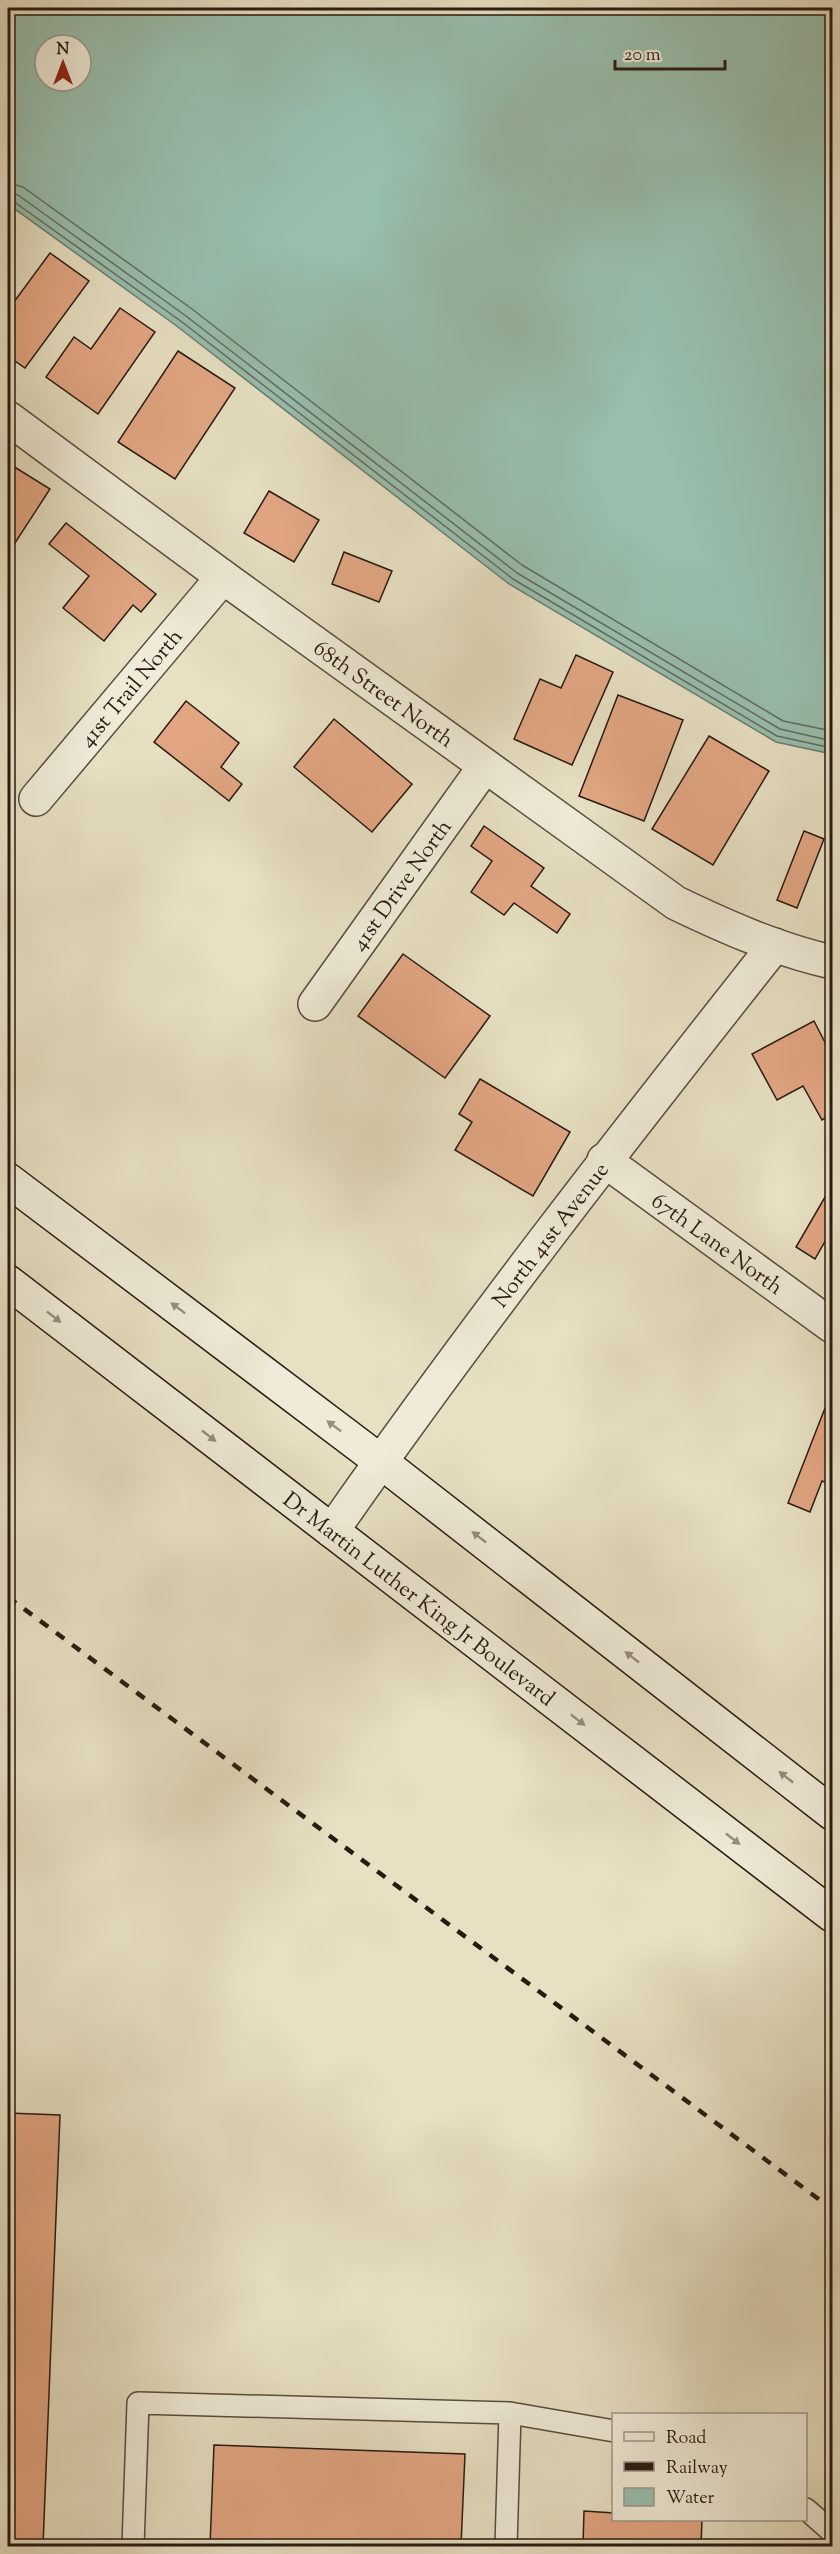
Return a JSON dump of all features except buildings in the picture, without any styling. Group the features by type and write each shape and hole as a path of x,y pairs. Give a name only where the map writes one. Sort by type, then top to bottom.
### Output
{"street":[{"name":"68th Street North","path":"8,418 223,578 676,903 729,928 832,962"},
{"name":"41st Trail North","path":"36,799 223,578"},
{"name":"41st Drive North","path":"315,1004 485,766"},
{"name":"North 41st Avenue","path":"332,1531 381,1461 604,1161 775,945"},
{"name":"67th Lane North","path":"604,1161 832,1326"},
{"path":"8,1180 381,1461 832,1813"},
{"name":"Dr Martin Luther King Jr Boulevard","path":"8,1282 832,1915"}],"lane":[{"path":"134,2547 138,2403 510,2414 612,2431"},
{"path":"506,2547 510,2414"},
{"path":"807,2510 832,2532"}],"water":[{"path":"8,8 832,8 832,754 776,742 509,584 178,327 8,204"}],"railway":[{"path":"8,1597 832,2209"}]}
